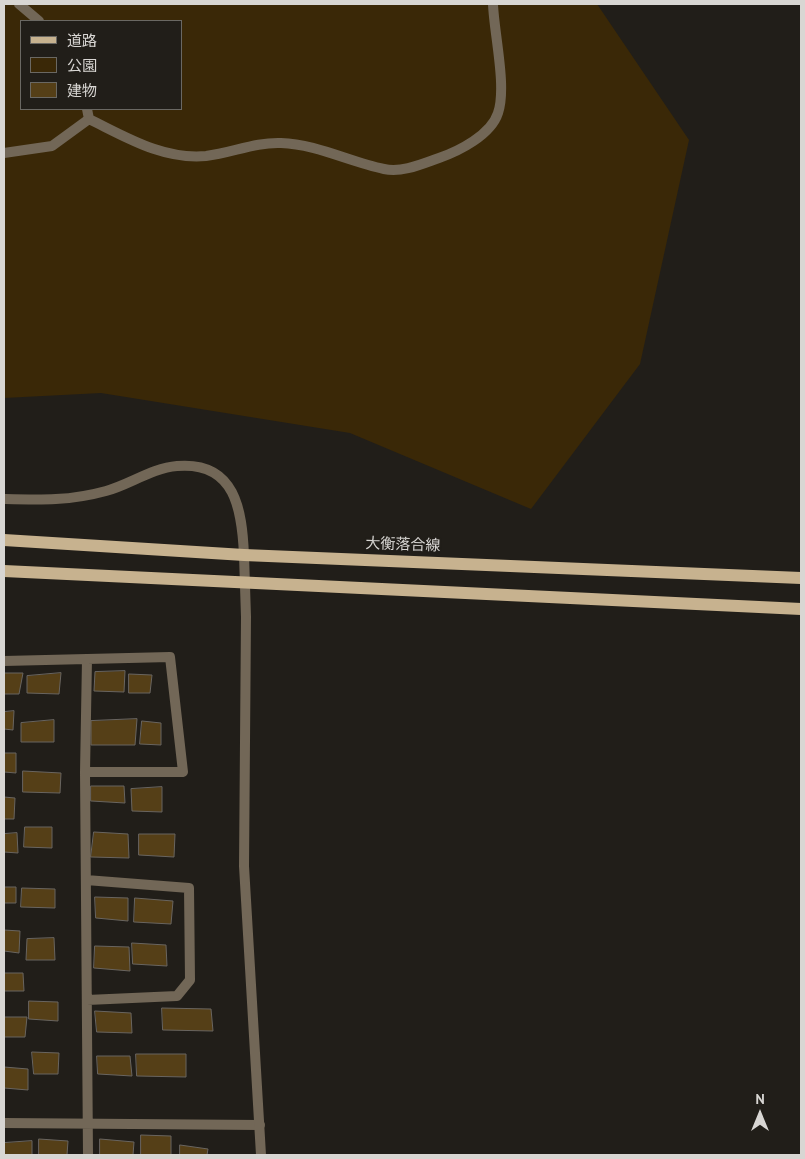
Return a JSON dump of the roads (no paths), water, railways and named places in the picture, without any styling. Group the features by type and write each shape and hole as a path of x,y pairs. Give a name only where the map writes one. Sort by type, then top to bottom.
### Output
{"main road":[{"name":"大衡落合線","path":"4,540 244,555 801,578"},
{"path":"4,571 801,609"}],"street":[{"path":"19,4 38,20"},
{"path":"4,153 52,146 88,114 153,150 180,156 207,156 251,145 282,143 310,148 387,170 412,168 450,154 487,130 498,114 501,94 493,4"},
{"path":"4,499 58,501 106,491 154,472 177,466 197,467 216,474 228,484 237,501 242,521 246,584 244,866 261,1155"},
{"path":"4,661 170,657 183,772 85,772"},
{"path":"87,659 85,772 88,1155"},
{"path":"86,880 189,888 190,980 177,996 87,1000"},
{"path":"4,1123 260,1125"}]}
